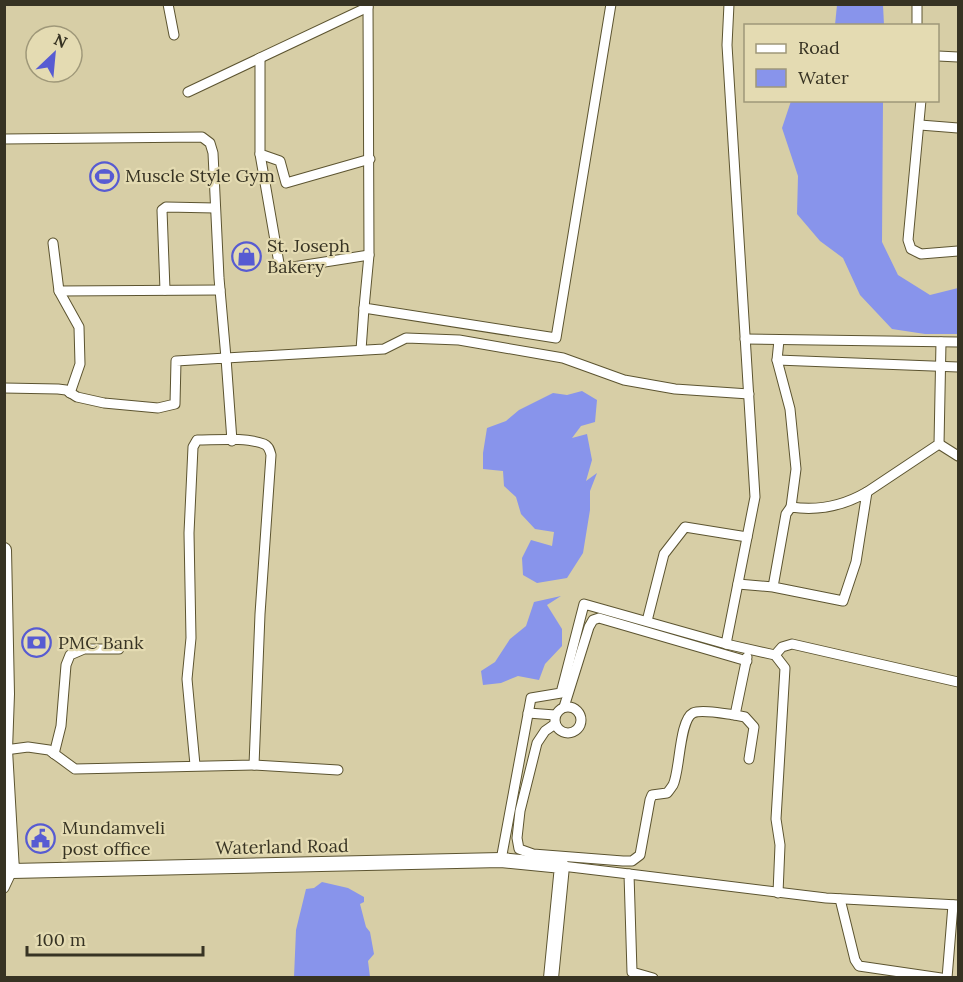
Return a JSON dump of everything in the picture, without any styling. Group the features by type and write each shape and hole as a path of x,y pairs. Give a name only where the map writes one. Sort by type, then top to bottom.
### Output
{"main road":[{"path":"4,550 7,661 5,750 12,872"},
{"name":"Waterland Road","path":"12,872 501,860 562,867"},
{"path":"551,978 562,867"}],"street":[{"path":"168,4 174,35"},
{"path":"364,308 556,338 611,4"},
{"path":"726,644 755,497 727,45 729,4"},
{"path":"917,4 917,24"},
{"path":"188,92 368,6 369,255 361,350"},
{"path":"939,56 958,57"},
{"path":"260,58 260,154 280,269 369,255"},
{"path":"921,102 908,240 911,249 921,254 958,251"},
{"path":"920,125 958,128"},
{"path":"4,139 202,137 210,144 213,153 220,290 232,441"},
{"path":"260,154 280,161 286,183 370,159"},
{"path":"165,290 162,210 166,207 215,208"},
{"path":"53,243 59,291 79,327 80,364 70,393"},
{"path":"59,291 220,290"},
{"path":"4,388 58,389 77,397 104,403 158,408 175,404 176,361 384,349 406,338 459,340 563,358 624,380 675,389 749,394"},
{"path":"745,339 958,342"},
{"path":"773,587 786,514 791,507 796,470 790,409 777,360 779,340"},
{"path":"939,444 942,342"},
{"path":"777,360 958,367"},
{"path":"195,765 187,679 191,638 189,533 194,447 197,440 265,445 269,448 271,456 260,614 254,765"},
{"path":"791,507 823,508 852,500 939,444"},
{"path":"939,444 958,456"},
{"path":"738,584 773,587 843,601 856,562 867,492"},
{"path":"647,621 664,554 685,527 747,537"},
{"path":"501,860 531,698 561,693 584,604 726,644 775,655 785,668 776,819 780,845 778,893"},
{"path":"747,662 599,618 593,621 589,627 564,707 537,743 520,811 517,838 519,849 533,854 623,861 632,861 640,855 650,800 652,795 667,793 674,784 682,736 689,716 693,712 745,717 754,727 749,759"},
{"path":"775,655 782,647 792,644 958,682"},
{"path":"54,754 62,726 66,665 70,655 84,649 119,649"},
{"path":"735,716 749,649"},
{"path":"555,720 560,731 573,732 579,726 579,714 573,708 564,707"},
{"path":"528,713 555,720"},
{"path":"5,750 38,747 48,750 75,769 254,765 338,770"},
{"path":"562,867 840,899 956,905 947,978"},
{"path":"4,888 12,872"},
{"path":"629,874 632,972 653,978"},
{"path":"840,899 855,960 859,966 942,978"}],"water":[{"path":"837,5 883,5 884,24 835,24"},
{"path":"791,102 883,102 882,242 898,275 930,295 958,288 958,334 925,334 892,329 860,295 843,258 820,241 797,214 798,176 782,128"},
{"path":"582,391 597,400 595,422 581,426 572,438 587,434 592,460 586,481 597,473 590,491 590,510 583,553 567,578 537,583 523,575 522,558 531,540 552,546 554,532 535,529 521,514 516,497 504,486 503,471 483,469 487,428 506,421 519,410 553,393 567,395"},
{"path":"561,596 547,605 562,629 562,646 545,664 539,680 518,676 501,683 483,685 481,671 495,662 510,639 526,626 534,602"},
{"path":"322,882 348,888 364,897 364,902 360,904 366,927 370,932 374,954 368,961 370,977 294,977 296,930 306,889 314,888"}],"place":[{"name":"Muscle Style Gym","path":"104,176"},
{"name":"St. Joseph Bakery","path":"246,256"},
{"name":"PMC Bank","path":"37,643"},
{"name":"Mundamveli post office","path":"41,838"}]}
